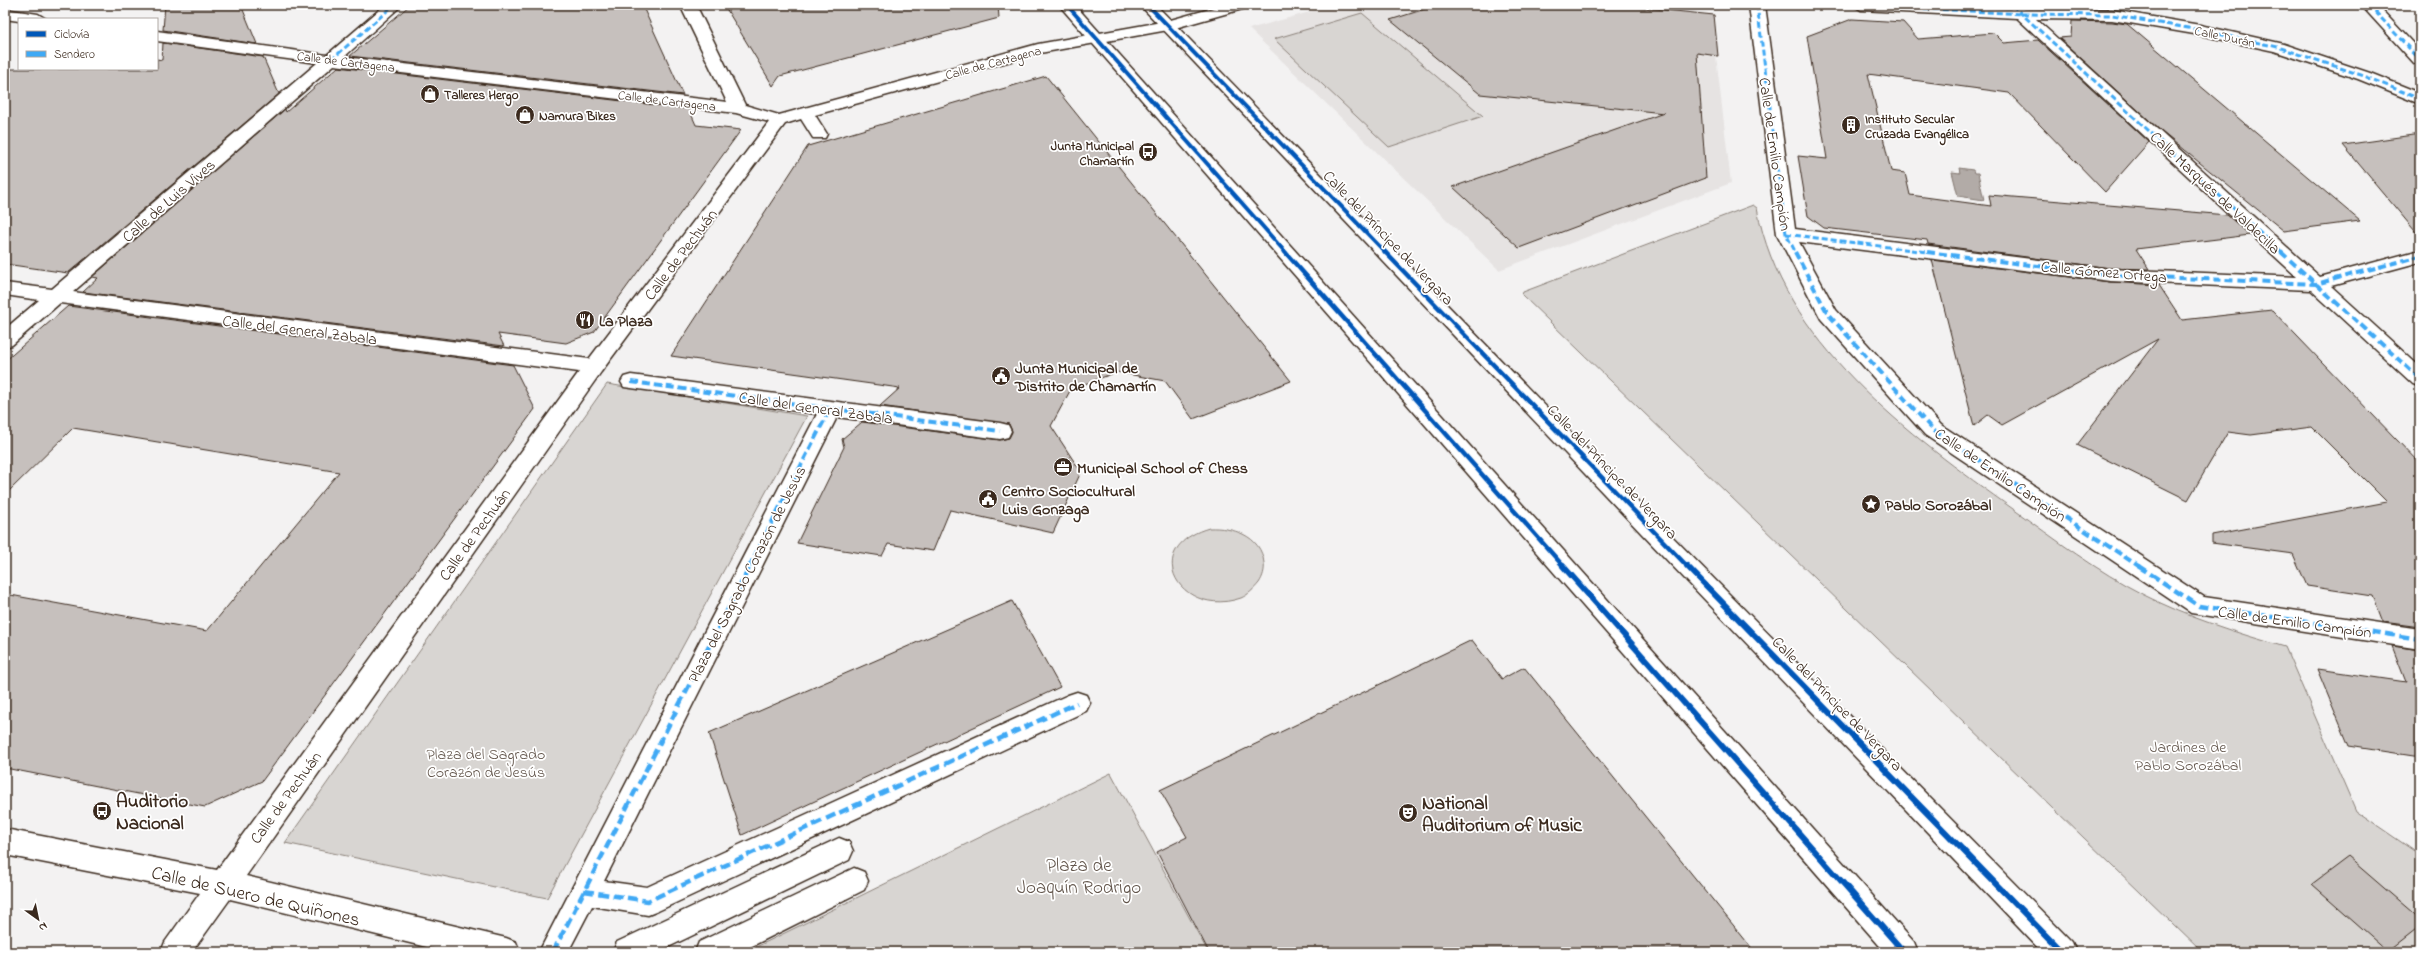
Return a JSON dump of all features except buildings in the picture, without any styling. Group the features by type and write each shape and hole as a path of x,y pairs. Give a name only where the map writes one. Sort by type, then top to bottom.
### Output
{"street":[{"name":"Calle de Luis Vives","path":"5,340 394,5"},
{"path":"688,5 738,108"},
{"path":"1067,5 1904,952"},
{"name":"Calle del Príncipe de Vergara","path":"1148,5 1650,528 2062,952"},
{"name":"Calle de Cartagena","path":"158,36 331,60 738,108 779,120 1038,49 1095,37 1168,25 1241,5"},
{"name":"Calle de Emilio Campión","path":"1757,5 1786,234 1828,314 1933,430 2199,606 2420,639"},
{"name":"Calle Durán","path":"1861,5 2017,9 2112,15 2200,30 2278,47 2364,76 2420,99"},
{"path":"2369,5 2420,60"},
{"name":"Calle Marqués de Valdecilla","path":"2017,9 2420,380"},
{"path":"5,14 31,18"},
{"path":"806,113 819,134"},
{"name":"Calle de Pechuán","path":"175,952 594,367 779,120"},
{"name":"Calle Gómez Ortega","path":"1786,234 2110,275 2316,284 2420,256"},
{"name":"Calle del General Zabala","path":"5,289 55,297 594,367"},
{"name":"Calle del General Zabala","path":"631,382 1000,431"},
{"name":"Plaza del Sagrado Corazón de Jesús","path":"553,952 830,409"},
{"path":"584,891 648,901 1077,704"},
{"name":"Calle de Suero de Quiñones","path":"5,842 223,884 506,952"},
{"path":"627,952 839,851"},
{"path":"709,952 854,880"}],"shaded area":[{"path":"1335,5 1513,5 1683,53 1716,56 1731,183 1499,270 1249,29"},
{"path":"1959,168 1973,170 1974,173 1978,173 1984,200 1958,196 1952,172 1960,173"}],"green space":[{"path":"1362,13 1483,116 1389,147 1274,39"},
{"name":"Jardines de Pablo Sorozábal","path":"1753,205 1757,208 1771,256 1793,301 1821,342 1855,381 1893,417 1973,481 2093,565 2127,586 2178,611 2196,618 2285,647 2356,811 2420,855 2420,952 2202,952 1522,295 1523,292"},
{"name":"Plaza del Sagrado Corazón de Jesús","path":"607,384 807,416 547,898 285,843"},
{"path":"1209,528 1236,531 1251,539 1262,553 1264,571 1262,578 1253,590 1241,598 1219,602 1200,599 1186,590 1176,578 1172,564 1176,550 1188,538"},
{"name":"Plaza de Joaquín Rodrigo","path":"1111,773 1208,952 746,952"}],"marked path":[{"path":"331,60 394,5"},
{"path":"1757,5 1786,234 1828,314 1933,430 2199,606 2420,639"},
{"path":"1861,5 2022,14 2112,15 2200,30 2278,47 2364,76 2420,99"},
{"path":"2012,5 2420,379"},
{"path":"2369,5 2420,60"},
{"path":"1786,234 2110,275 2316,284 2420,256"},
{"path":"631,382 1000,431"},
{"path":"553,952 830,409"},
{"path":"584,891 648,901 1077,703"}],"cycle path":[{"path":"1067,5 1904,952"},
{"path":"1148,5 1650,528 2062,952"}],"place":[{"name":"Talleres Hergo","path":"430,94"},
{"name":"Namura Bikes","path":"525,115"},
{"name":"Instituto Secular Cruzada Evangélica","path":"1851,125"},
{"name":"Junta Municipal Chamartín","path":"1148,152"},
{"name":"La Plaza","path":"585,320"},
{"name":"Junta Municipal de Distrito de Chamartín","path":"1001,376"},
{"name":"Municipal School of Chess","path":"1063,467"},
{"name":"Centro Sociocultural Luis Gonzaga","path":"988,499"},
{"name":"Pablo Sorozábal","path":"1871,504"},
{"name":"Auditorio Nacional","path":"102,811"},
{"name":"National Auditorium of Music","path":"1408,813"}]}
